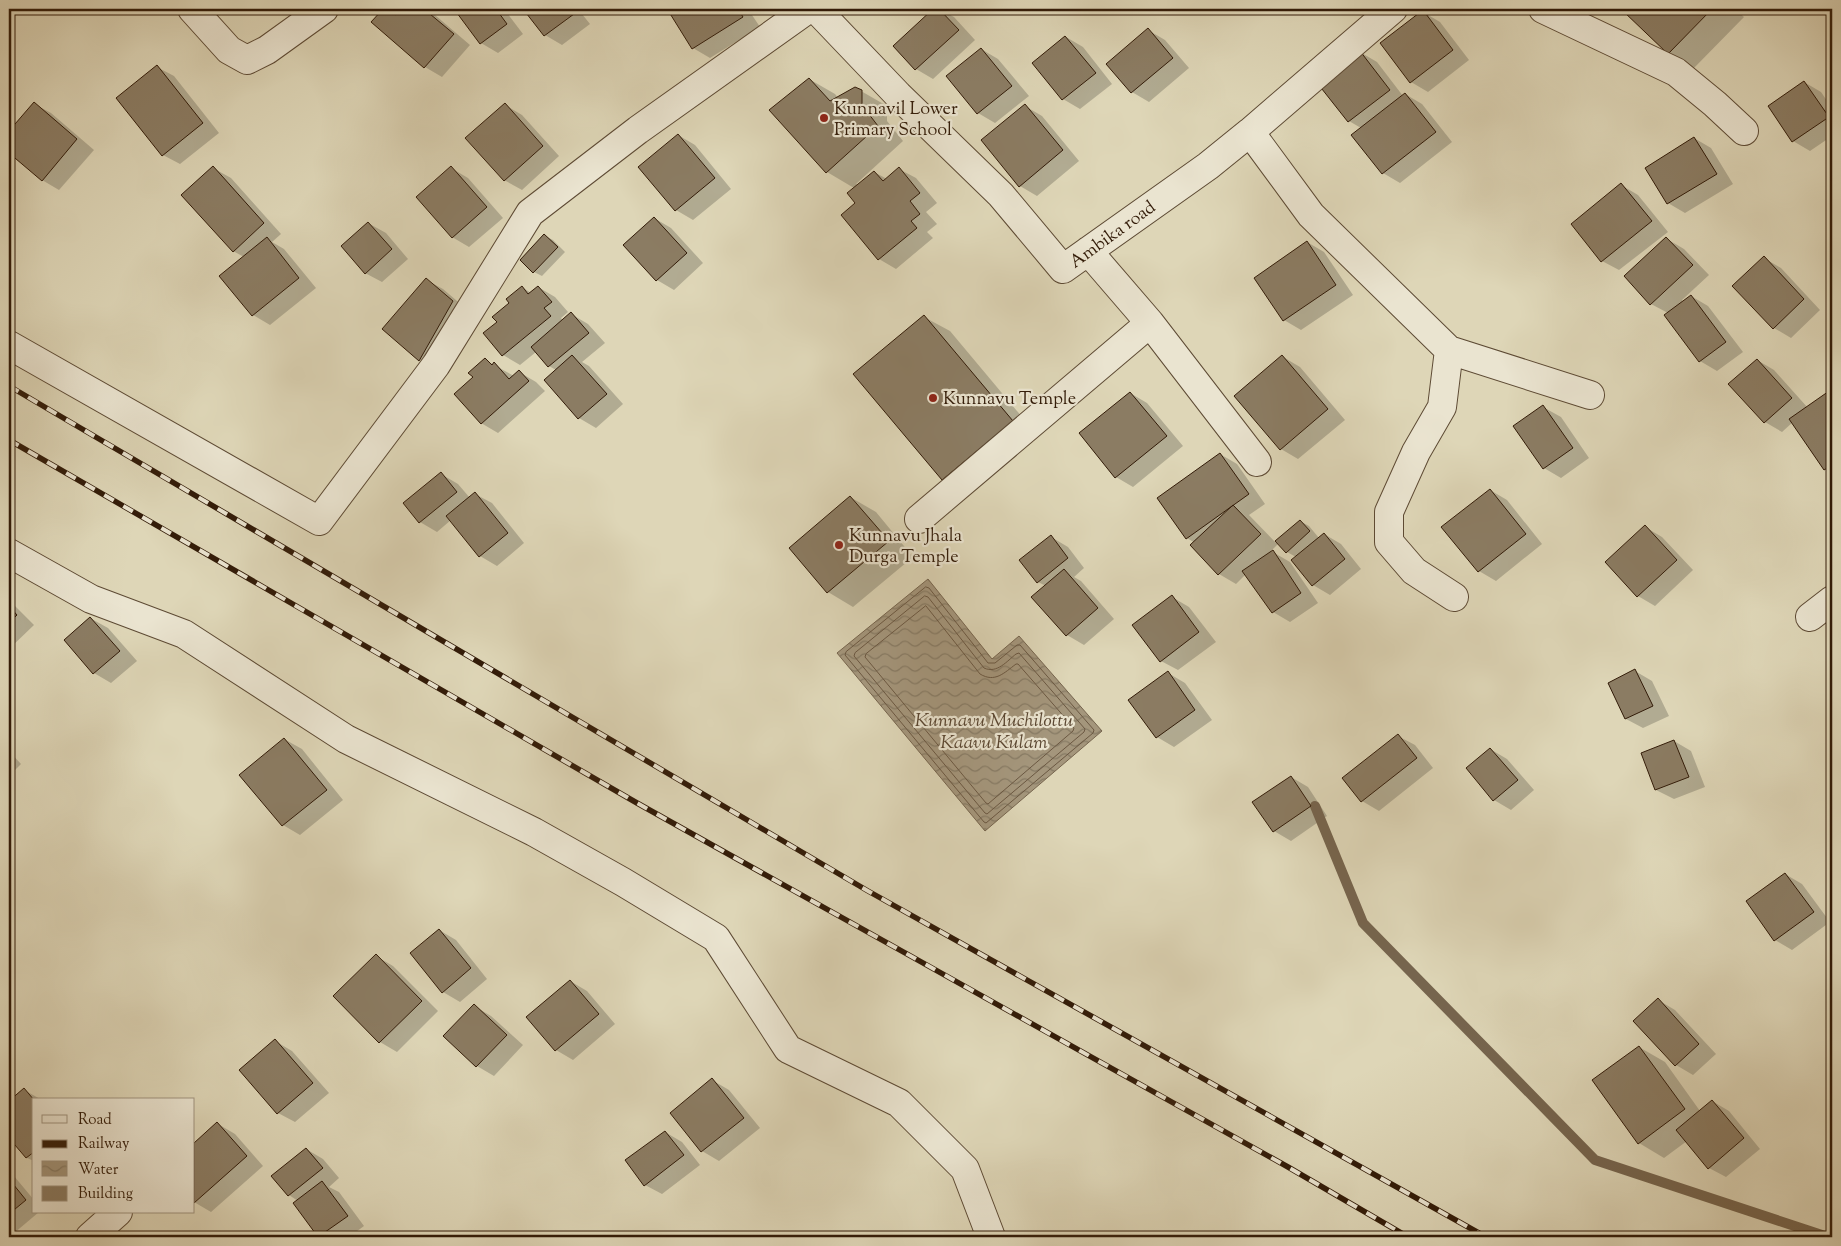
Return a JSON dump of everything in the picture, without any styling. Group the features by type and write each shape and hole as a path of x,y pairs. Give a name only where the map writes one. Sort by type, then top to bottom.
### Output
{"street":[{"path":"192,9 229,50 247,60 267,50 324,9"},
{"path":"9,345 319,521 436,365 530,213 638,130 808,9"},
{"name":"Ambika road","path":"816,9 898,94 1001,195 1063,269 1208,166 1393,9"},
{"path":"1544,9 1676,72 1744,131"},
{"path":"1250,132 1311,215 1449,350 1590,395"},
{"path":"1088,251 1150,323 1257,462"},
{"path":"919,519 1150,323"},
{"path":"1449,350 1442,407 1416,452 1389,512 1389,542 1414,571 1454,597"},
{"path":"9,553 91,599 184,634 346,739 534,832 623,882 716,938 788,1048 899,1103 965,1169 991,1237"},
{"path":"1810,617 1832,600"},
{"path":"90,1237 116,1214"}],"water":[{"name":"Kunnavu Muchilottu Kaavu Kulam","path":"928,579 992,659 1019,636 1102,731 985,831 837,653"}],"building":[{"path":"383,9 389,9 396,15 401,9 424,9 454,34 424,68 371,22"},
{"path":"454,9 496,9 507,24 480,44"},
{"path":"523,9 570,9 574,14 544,36"},
{"path":"674,9 738,9 743,17 692,49 669,12"},
{"path":"933,9 939,9 959,30 915,70 893,46"},
{"path":"1625,9 1712,9 1668,54 1623,11"},
{"path":"1423,10 1453,50 1410,83 1380,43"},
{"path":"1148,28 1173,58 1131,93 1106,64"},
{"path":"1065,36 1096,73 1062,100 1032,63"},
{"path":"981,48 1012,86 977,114 946,76"},
{"path":"1360,51 1390,90 1348,122 1318,84"},
{"path":"157,65 203,123 162,156 116,98"},
{"name":"Kunnavil Lower Primary School","path":"809,78 830,101 855,87 862,90 862,105 878,126 826,173 769,110"},
{"path":"1804,81 1829,117 1792,142 1768,106"},
{"path":"1405,93 1436,132 1382,174 1351,135"},
{"path":"34,102 77,139 42,181 9,153 9,131"},
{"path":"505,103 543,146 504,181 465,138"},
{"path":"1025,104 1063,150 1019,187 981,140"},
{"path":"678,134 715,178 675,211 638,167"},
{"path":"1694,137 1717,174 1667,204 1645,168"},
{"path":"213,166 264,223 233,252 181,195"},
{"path":"451,166 487,207 452,238 416,197"},
{"path":"899,167 920,193 910,201 920,214 911,221 917,228 878,260 841,215 855,203 847,193 874,171 883,181"},
{"path":"1621,183 1652,221 1601,262 1571,224"},
{"path":"654,217 687,253 656,281 623,245"},
{"path":"368,222 392,249 365,274 341,246"},
{"path":"544,234 558,247 533,273 520,260"},
{"path":"267,237 299,278 252,316 219,276"},
{"path":"1666,237 1693,265 1650,305 1624,276"},
{"path":"1307,241 1336,285 1283,321 1254,278"},
{"path":"1764,256 1804,299 1773,329 1732,286"},
{"path":"426,278 453,301 419,361 382,329"},
{"path":"522,286 528,294 538,286 552,302 544,308 551,316 502,356 483,333 497,322 492,317 509,303 506,299"},
{"path":"1691,295 1726,342 1699,362 1664,315"},
{"path":"571,312 589,333 548,367 531,347"},
{"name":"Kunnavu Temple","path":"924,315 1013,421 942,480 853,374"},
{"path":"572,355 607,394 578,419 544,380"},
{"path":"1282,355 1328,409 1280,450 1234,396"},
{"path":"485,358 492,365 494,362 509,379 519,370 529,381 481,424 454,394 473,377 468,373"},
{"path":"1757,359 1792,398 1764,423 1728,384"},
{"path":"1832,389 1832,465 1824,470 1789,419"},
{"path":"1130,392 1167,436 1115,478 1079,433"},
{"path":"1543,405 1573,448 1543,469 1513,426"},
{"path":"1220,453 1249,494 1186,539 1157,498"},
{"path":"441,472 457,492 419,523 403,503"},
{"path":"1490,489 1526,534 1478,572 1441,527"},
{"path":"475,492 508,533 479,557 446,516"},
{"name":"Kunnavu Jhala Durga Temple","path":"850,496 889,541 827,593 789,548"},
{"path":"1233,505 1261,534 1218,575 1190,545"},
{"path":"1300,520 1310,531 1286,553 1275,541"},
{"path":"1645,525 1677,560 1637,597 1605,562"},
{"path":"1324,533 1345,559 1312,586 1291,560"},
{"path":"1051,535 1068,558 1037,583 1019,560"},
{"path":"1273,550 1301,593 1272,613 1242,571"},
{"path":"1064,569 1098,608 1066,636 1031,597"},
{"path":"1172,595 1199,632 1160,662 1132,625"},
{"path":"9,606 17,615 9,623"},
{"path":"90,617 120,651 93,674 64,640"},
{"path":"1635,669 1653,706 1625,719 1608,683"},
{"path":"1168,671 1195,710 1156,738 1128,700"},
{"path":"1398,734 1417,758 1361,802 1342,778"},
{"path":"284,738 327,790 282,826 239,775"},
{"path":"1674,740 1689,777 1655,790 1641,753"},
{"path":"1490,748 1518,780 1493,801 1466,768"},
{"path":"1291,776 1311,806 1273,832 1252,802"},
{"path":"1785,873 1814,912 1774,941 1746,901"},
{"path":"439,929 471,968 442,993 410,953"},
{"path":"376,954 422,1001 379,1043 333,996"},
{"path":"570,980 599,1014 555,1051 526,1017"},
{"path":"1658,998 1699,1044 1675,1066 1633,1021"},
{"path":"474,1004 507,1035 476,1067 443,1036"},
{"path":"275,1039 313,1083 277,1114 239,1070"},
{"path":"1639,1046 1685,1109 1638,1144 1592,1080"},
{"path":"712,1078 744,1118 701,1152 670,1113"},
{"path":"24,1088 32,1098 32,1154 26,1158 9,1138 9,1101"},
{"path":"1712,1100 1744,1138 1708,1169 1676,1130"},
{"path":"217,1122 247,1156 195,1202 195,1142"},
{"path":"665,1131 684,1155 644,1186 625,1160"},
{"path":"306,1148 323,1168 288,1196 271,1176"},
{"path":"9,1179 26,1200 9,1214"},
{"path":"322,1181 348,1216 318,1237 293,1203"}],"waterway":[{"path":"1315,806 1363,923 1595,1160 1828,1237"}],"railway":[{"path":"9,386 868,891 1486,1237"},
{"path":"9,440 637,803 1288,1167 1408,1237"}],"place":[{"name":"Kunnavil Lower Primary School","path":"824,118"},
{"name":"Kunnavu Temple","path":"933,398"},
{"name":"Kunnavu Jhala Durga Temple","path":"839,545"}]}
